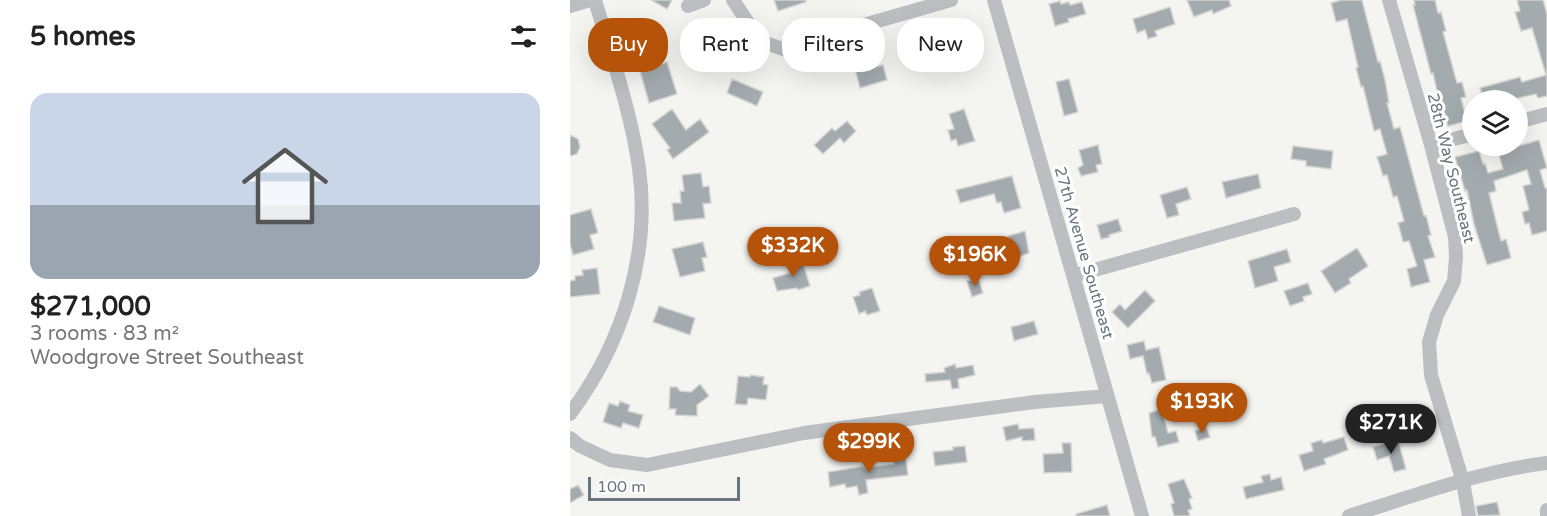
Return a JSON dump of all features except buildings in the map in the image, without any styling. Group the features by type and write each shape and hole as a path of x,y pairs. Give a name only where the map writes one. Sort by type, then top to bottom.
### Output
{"street":[{"path":"570,6 590,0"},
{"path":"570,414 595,377 619,326 635,272 641,229 639,171 635,143 595,0"},
{"path":"688,6 704,0"},
{"path":"733,0 760,41 786,50 951,0"},
{"name":"27th Avenue Southeast","path":"994,0 1142,516"},
{"name":"28th Way Southeast","path":"1389,0 1455,237 1454,281 1437,315 1429,342 1431,375 1463,482 1469,516"},
{"path":"1528,120 1546,117"},
{"path":"1431,145 1462,137"},
{"path":"1073,276 1294,214"},
{"path":"570,438 580,446 610,460 647,465 804,433 1035,402 1107,396"},
{"path":"1349,516 1463,482 1529,465 1547,463"},
{"path":"1547,510 1547,516"}]}
